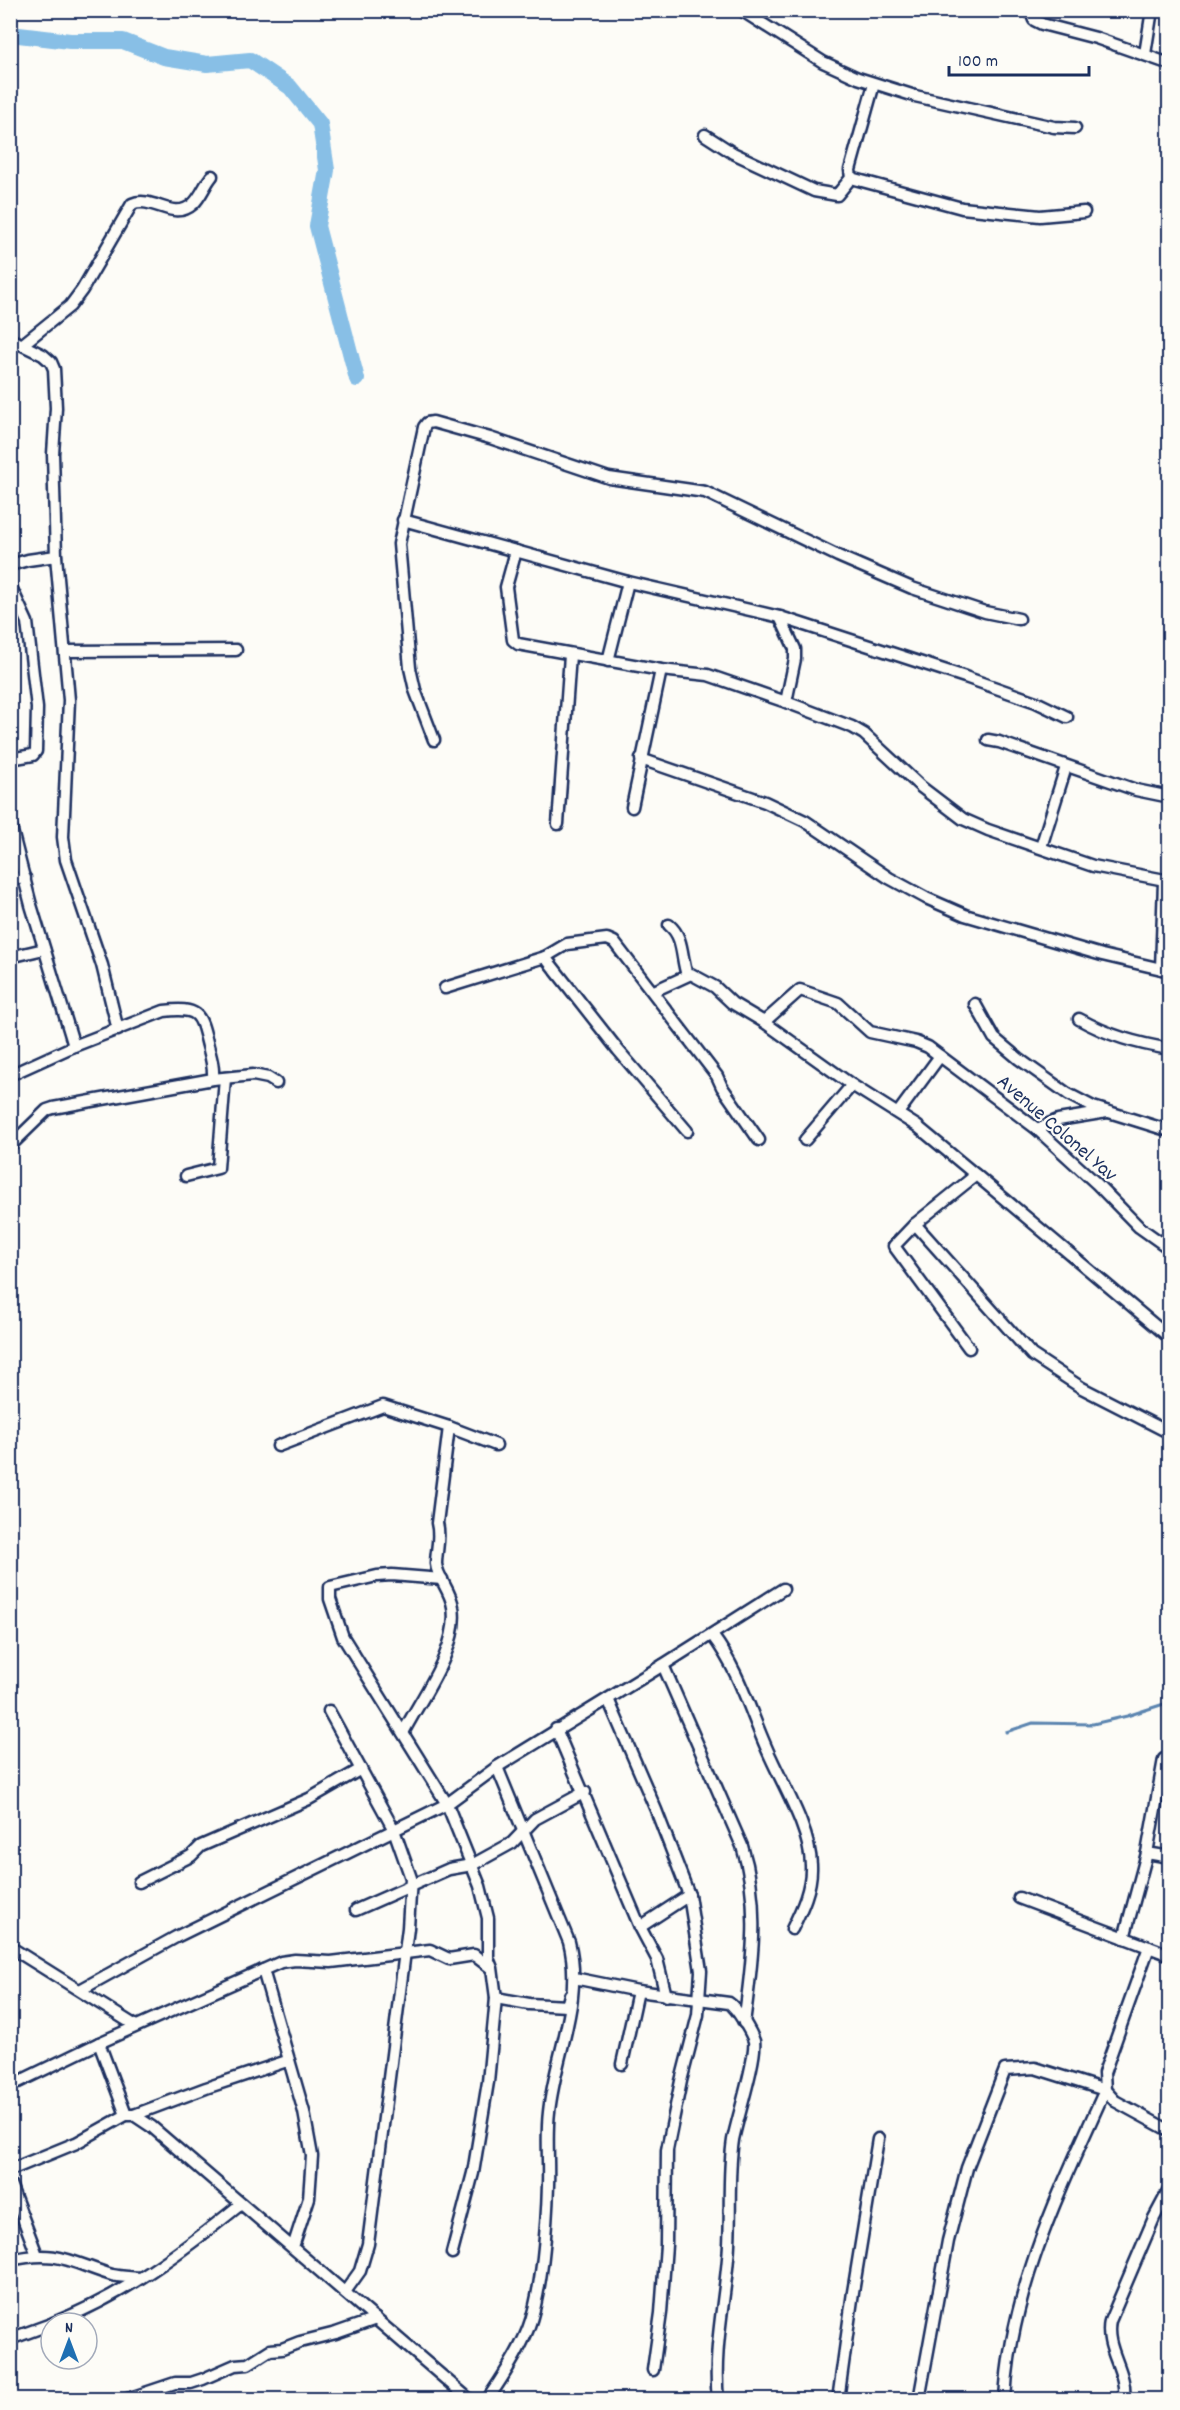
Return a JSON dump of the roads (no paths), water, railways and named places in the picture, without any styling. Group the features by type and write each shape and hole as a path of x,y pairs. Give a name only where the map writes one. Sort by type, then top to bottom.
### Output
{"street":[{"path":"741,10 823,62 874,84 915,96 1054,127 1075,128"},
{"path":"1030,10 1034,20 1042,24 1145,54 1170,64"},
{"path":"1145,54 1152,10"},
{"path":"705,135 733,153 814,191 837,195 851,178 850,170 874,84"},
{"path":"23,344 70,306 82,290 132,204 143,202 179,212 186,210 195,202 212,176"},
{"path":"851,178 962,208 1040,216 1084,212"},
{"path":"10,339 43,355 51,362 54,369 56,408 53,454 56,556 69,700 63,837 66,860 102,965 118,1030"},
{"path":"434,740 415,690 410,668 399,543 424,427 427,423 433,422 490,438 609,478 705,492 838,556 912,588 985,612 1019,619"},
{"path":"403,520 628,582 780,617 965,677 1036,702 1067,717"},
{"path":"516,551 506,587 513,640 523,646 570,655 708,675 786,702 852,727 864,734 921,787 963,819 988,830 1093,866 1167,881 1166,970 1102,955 965,915 889,878 805,821 776,806 641,759"},
{"path":"10,565 56,556"},
{"path":"608,661 628,582"},
{"path":"10,585 27,622 37,708 36,751 33,755 10,759"},
{"path":"780,617 795,649 786,702"},
{"path":"66,651 236,650"},
{"path":"558,824 570,655"},
{"path":"632,807 661,670"},
{"path":"988,740 1136,790 1170,797"},
{"path":"1041,847 1066,767"},
{"path":"10,823 44,949 74,1046"},
{"path":"10,879 25,878"},
{"path":"669,925 679,939 687,975"},
{"path":"445,988 545,957 567,944 611,940 654,991 717,1076 722,1087 759,1140"},
{"path":"10,957 44,949"},
{"path":"545,957 618,1050 687,1131"},
{"path":"654,991 687,975 693,975 715,987 732,1003 764,1022 852,1085 917,1126 1170,1338"},
{"name":"Avenue Colonel Yav","path":"764,1022 800,990 838,1003 870,1032 916,1042 940,1056 1037,1129 1097,1184 1139,1227 1170,1249"},
{"path":"975,1004 989,1032 1005,1047 1068,1094 1083,1103 1170,1131"},
{"path":"10,1075 74,1046 164,1011 192,1012 204,1024 219,1079 219,1168 186,1176"},
{"path":"1078,1020 1128,1041 1170,1049"},
{"path":"898,1113 940,1056"},
{"path":"10,1146 47,1110 53,1108 219,1079 263,1076 276,1083"},
{"path":"805,1140 852,1085"},
{"path":"1037,1129 1058,1120 1108,1112"},
{"path":"969,1348 894,1246 915,1224 976,1175"},
{"path":"915,1224 1032,1355 1082,1388 1170,1433"},
{"path":"278,1446 380,1406 449,1427 496,1445"},
{"path":"403,1733 432,1681 452,1637 454,1608 450,1592 436,1565 439,1533 437,1523 449,1427"},
{"path":"442,1579 377,1576 330,1587 330,1599 343,1637 447,1804 486,1907 489,1929 488,1958 492,1968 496,1998 489,2082 475,2162 452,2253"},
{"path":"80,1990 176,1937 447,1804 496,1767 783,1589"},
{"path":"712,1635 725,1652 739,1678 761,1736 797,1816 808,1850 811,1862 809,1888 792,1929"},
{"path":"663,1665 742,1846 751,1876 755,1924 744,2023"},
{"path":"608,1699 656,1810 689,1895 699,1953 701,1999 667,2150 666,2245 661,2313 653,2370"},
{"path":"329,1711 394,1830 411,1886 405,1952 368,2244 360,2271 345,2292"},
{"path":"556,1729 585,1792 640,1927 657,1959 666,1996"},
{"path":"1124,1938 1147,1853 1164,1759"},
{"path":"487,2400 513,2360 528,2327 535,2303 548,2186 549,2110 570,2012 574,1978 569,1942 496,1767"},
{"path":"139,1882 191,1856 201,1846 309,1800 362,1769"},
{"path":"356,1910 449,1869 472,1865 512,1843 535,1819 585,1792"},
{"path":"1147,1853 1170,1857"},
{"path":"640,1927 689,1895"},
{"path":"1019,1898 1170,1955"},
{"path":"10,1947 136,2026"},
{"path":"1005,2400 1011,2348 1028,2275 1059,2193 1105,2090 1104,2073 1149,1947"},
{"path":"10,2086 136,2026 288,1960 331,1962 430,1950 449,1959 474,1955 492,1968"},
{"path":"263,1970 287,2061 304,2112 312,2156 309,2198 293,2247"},
{"path":"574,1978 666,1996 729,2003 737,2011 754,2041 733,2142 729,2175 728,2257 720,2308 718,2400"},
{"path":"496,1998 529,2004 567,2006 574,1978"},
{"path":"622,2064 638,1991"},
{"path":"99,2043 130,2115 152,2127 470,2400"},
{"path":"10,2170 76,2143 130,2115 287,2061"},
{"path":"919,2400 948,2241 967,2168 1005,2070 1035,2068 1105,2090 1115,2101 1170,2131"},
{"path":"838,2400 878,2139"},
{"path":"10,2184 37,2255"},
{"path":"1124,2400 1124,2381 1107,2332 1145,2238 1170,2188"},
{"path":"75,2311 140,2278 177,2255 241,2204"},
{"path":"10,2259 37,2255 61,2257 113,2275 140,2278"},
{"path":"124,2400 175,2383 191,2383 236,2365 248,2364 270,2350 282,2349 376,2319"},
{"path":"10,2339 39,2328"}],"waterway":[{"path":"10,34 70,41 123,41 164,57 207,64 250,60 290,87 320,124 327,170 317,226 357,379"},
{"path":"1006,1732 1033,1723 1093,1724 1170,1702"}]}
